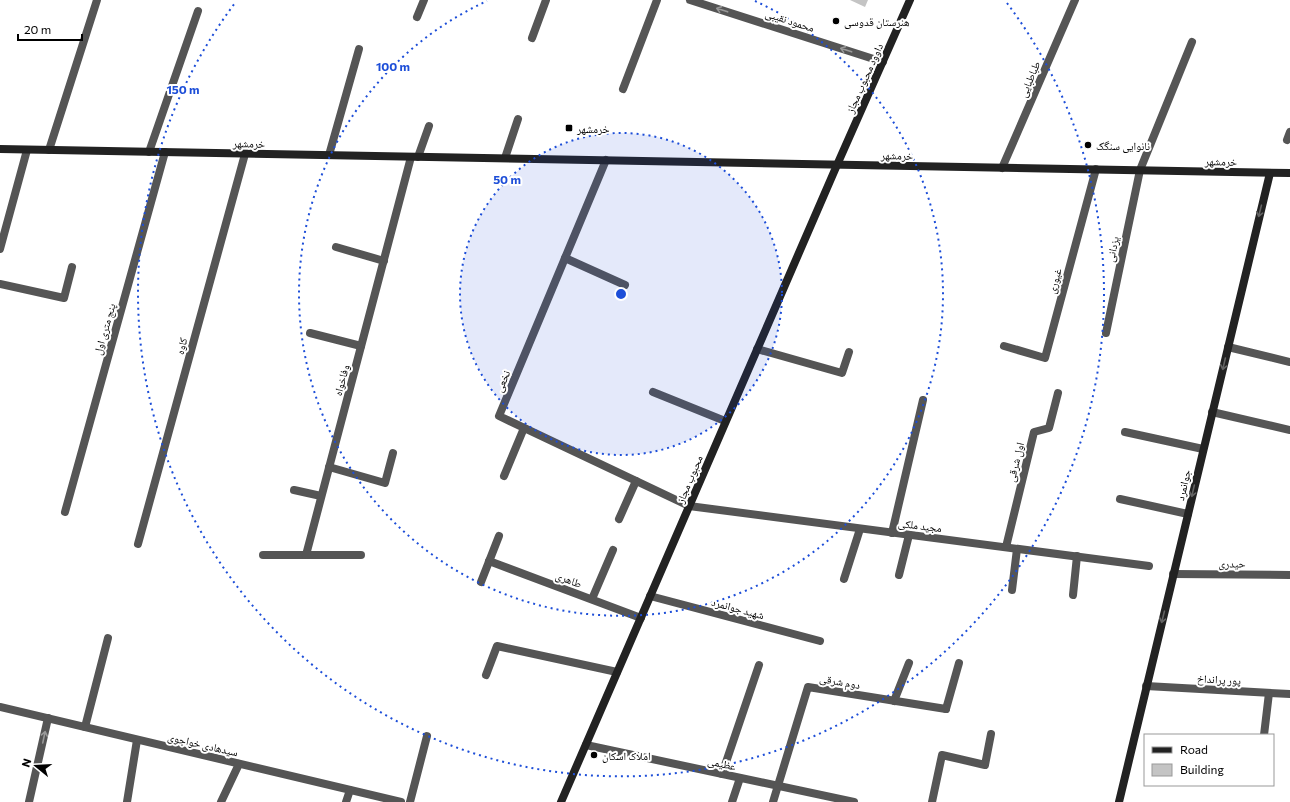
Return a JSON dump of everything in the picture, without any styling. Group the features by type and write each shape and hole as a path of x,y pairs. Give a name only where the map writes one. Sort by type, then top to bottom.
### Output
{"street":[{"path":"49,150 97,0"},
{"path":"418,17 424,0"},
{"path":"532,38 546,0"},
{"path":"623,89 657,0"},
{"name":"محمود نقیبی","path":"690,0 883,62"},
{"name":"داوود محبوب مجاز","path":"837,165 910,0"},
{"name":"طباطبایی","path":"1002,168 1075,0"},
{"path":"149,152 198,11"},
{"name":"یزدانی","path":"1106,333 1140,170 1192,42"},
{"path":"329,155 359,49"},
{"path":"505,158 518,119"},
{"name":"وفاخواه","path":"306,555 384,261 415,157 429,126"},
{"name":"خرمشهر","path":"0,149 1290,173"},
{"path":"0,249 27,150"},
{"name":"پنج متری اول","path":"65,512 165,152"},
{"name":"کاوه","path":"138,544 245,154"},
{"name":"نخعی","path":"606,160 499,416 689,506"},
{"name":"محبوب مجاز","path":"561,802 837,165"},
{"name":"غیوری","path":"1004,346 1045,358 1096,169"},
{"name":"جوانمرد","path":"1118,802 1270,173"},
{"path":"336,247 384,261"},
{"path":"565,258 625,285"},
{"path":"0,284 64,298 72,266"},
{"path":"310,333 361,346"},
{"path":"1228,347 1290,362"},
{"path":"757,349 842,373 849,352"},
{"path":"652,392 725,421"},
{"name":"اول شرقی","path":"1006,547 1034,432 1049,428 1058,393"},
{"path":"892,533 923,400"},
{"path":"1212,412 1290,430"},
{"path":"504,476 524,428"},
{"path":"1125,432 1203,449"},
{"path":"329,467 385,483 393,453"},
{"path":"620,519 636,481"},
{"path":"294,490 321,496"},
{"path":"1120,499 1188,514"},
{"name":"مجید ملکی","path":"689,506 1149,566"},
{"path":"844,579 860,529"},
{"path":"899,575 909,535"},
{"path":"482,582 499,536"},
{"path":"1012,590 1017,549"},
{"path":"592,599 614,550"},
{"path":"263,555 361,555"},
{"path":"1072,595 1077,556"},
{"name":"طاهری","path":"489,561 641,618"},
{"name":"حیدری","path":"1173,574 1290,575"},
{"name":"شهید جوانمرد","path":"650,596 820,641"},
{"path":"85,728 108,638"},
{"path":"486,675 497,646 617,672"},
{"path":"894,701 909,663"},
{"name":"دوم شرقی","path":"778,786 808,687 946,709 959,663"},
{"path":"722,774 759,665"},
{"name":"پور پرانداخ","path":"1146,686 1290,694"},
{"path":"1264,734 1269,693"},
{"name":"سیدهادی خواجوی","path":"0,707 401,802"},
{"path":"30,802 48,718"},
{"path":"932,802 942,755 985,765 991,734"},
{"path":"410,802 427,736"},
{"path":"127,802 137,740"},
{"name":"عظیمی","path":"586,745 854,802"},
{"path":"220,802 239,764"},
{"path":"732,802 740,778"},
{"path":"772,802 778,786"},
{"path":"346,802 350,790"}],"building":[{"path":"850,0 868,0 865,7"}],"place":[{"name":"هنرستان قدوسی","path":"836,21"},
{"name":"خرمشهر","path":"569,128"},
{"name":"نانوایی سنگک","path":"1088,145"},
{"name":"املاک اسکان","path":"594,755"}]}
